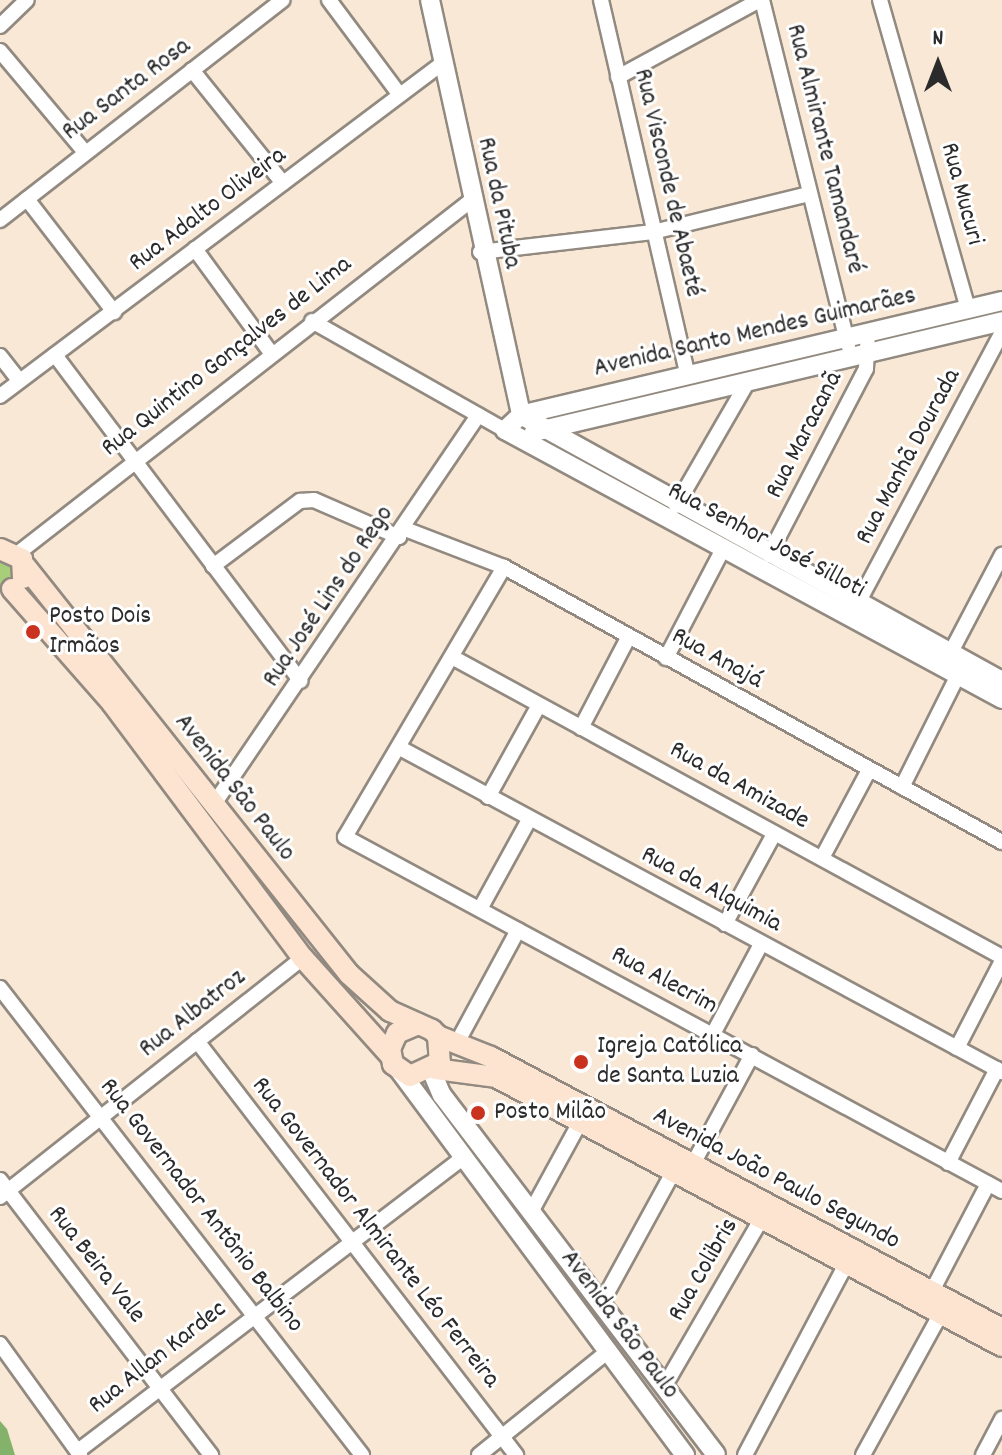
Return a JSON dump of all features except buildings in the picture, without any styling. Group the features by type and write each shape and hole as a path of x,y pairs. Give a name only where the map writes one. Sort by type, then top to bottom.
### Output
{"main road":[{"name":"Avenida São Paulo","path":"0,532 14,555 349,974 418,1024 448,1039"},
{"name":"Avenida São Paulo","path":"14,555 6,590 103,691 303,958 395,1063"},
{"path":"418,1024 397,1033 395,1063 433,1070 448,1039"},
{"name":"Avenida João Paulo Segundo","path":"448,1039 1002,1329"},
{"name":"Avenida João Paulo Segundo","path":"433,1070 496,1077 580,1122 683,1164 762,1218 1002,1346"}],"street":[{"path":"0,26 27,0"},
{"name":"Rua Santa Rosa","path":"0,220 84,151 283,0"},
{"path":"329,0 399,94"},
{"name":"Rua da Pituba","path":"430,0 469,202 521,415"},
{"name":"Rua Visconde de Abaeté","path":"601,0 688,376"},
{"path":"618,77 761,0"},
{"name":"Rua Almirante Tamandaré","path":"761,0 849,348"},
{"name":"Rua Mucuri","path":"880,0 968,309"},
{"path":"0,51 84,151"},
{"name":"Rua Adalto Oliveira","path":"0,396 444,62"},
{"path":"192,70 283,183"},
{"path":"480,252 653,232 809,194"},
{"path":"27,199 114,312"},
{"name":"Rua Quintino Gonçalves de Lima","path":"14,555 133,459 469,202"},
{"path":"195,249 271,353"},
{"name":"Avenida Santo Mendes Guimarães","path":"869,343 968,309 1002,301"},
{"path":"312,321 512,434 521,415"},
{"name":"Avenida Santo Mendes Guimarães","path":"521,415 688,376 1002,321"},
{"name":"Rua Manhã Dourada","path":"858,603 1002,332"},
{"name":"Rua Maracanã","path":"769,555 869,343"},
{"name":"Avenida Santo Mendes Guimarães","path":"512,434 747,383 849,348"},
{"path":"55,355 301,681"},
{"path":"0,356 19,380"},
{"path":"676,506 747,383"},
{"name":"Rua José Lins do Rego","path":"214,804 402,533 478,415"},
{"name":"Rua Senhor José Silloti","path":"521,415 537,430 1002,681"},
{"name":"Rua Senhor José Silloti","path":"512,434 1002,699"},
{"name":"Rua Anajá","path":"213,566 300,501 314,500 504,567 1002,842"},
{"path":"666,658 724,547"},
{"path":"951,652 1002,555"},
{"path":"400,748 504,567"},
{"path":"581,728 628,638"},
{"name":"Rua da Amizade","path":"452,657 1002,959"},
{"path":"902,787 958,675"},
{"path":"488,797 539,705"},
{"name":"Rua da Alquimia","path":"400,748 1000,1071"},
{"name":"Rua Alecrim","path":"400,748 345,837 1002,1191"},
{"path":"822,858 869,770"},
{"path":"480,909 529,820"},
{"path":"725,924 774,834"},
{"path":"448,1039 518,930"},
{"path":"713,1034 761,944"},
{"name":"Rua Albatroz","path":"3,1189 102,1116 303,958"},
{"path":"957,1048 1002,959"},
{"name":"Rua Governador Antônio Balbino","path":"0,988 362,1455"},
{"name":"Rua Governador Almirante Léo Ferreira","path":"197,1041 516,1455"},
{"path":"601,1304 683,1164 752,1055"},
{"name":"Avenida São Paulo","path":"395,1063 460,1160 685,1455"},
{"name":"Avenida São Paulo","path":"433,1070 531,1212 716,1455"},
{"path":"948,1163 1000,1071"},
{"path":"531,1212 580,1122"},
{"name":"Rua Allan Kardec","path":"79,1453 349,1240 460,1160"},
{"path":"932,1291 988,1184"},
{"name":"Rua Beira Vale","path":"3,1189 211,1455"},
{"name":"Rua Colibris","path":"664,1387 762,1218"},
{"path":"745,1455 846,1264"},
{"path":"863,1455 941,1313"},
{"path":"0,1344 79,1453"},
{"path":"479,1455 607,1352"},
{"path":"983,1455 1002,1419"}],"green space":[{"path":"0,552 22,566 11,587 0,587"},
{"path":"0,1421 7,1429 15,1455 0,1455"}],"place":[{"name":"Posto Dois Irmãos","path":"33,632"},
{"name":"Igreja Católica de Santa Luzia","path":"581,1062"},
{"name":"Posto Milão","path":"478,1113"}]}
